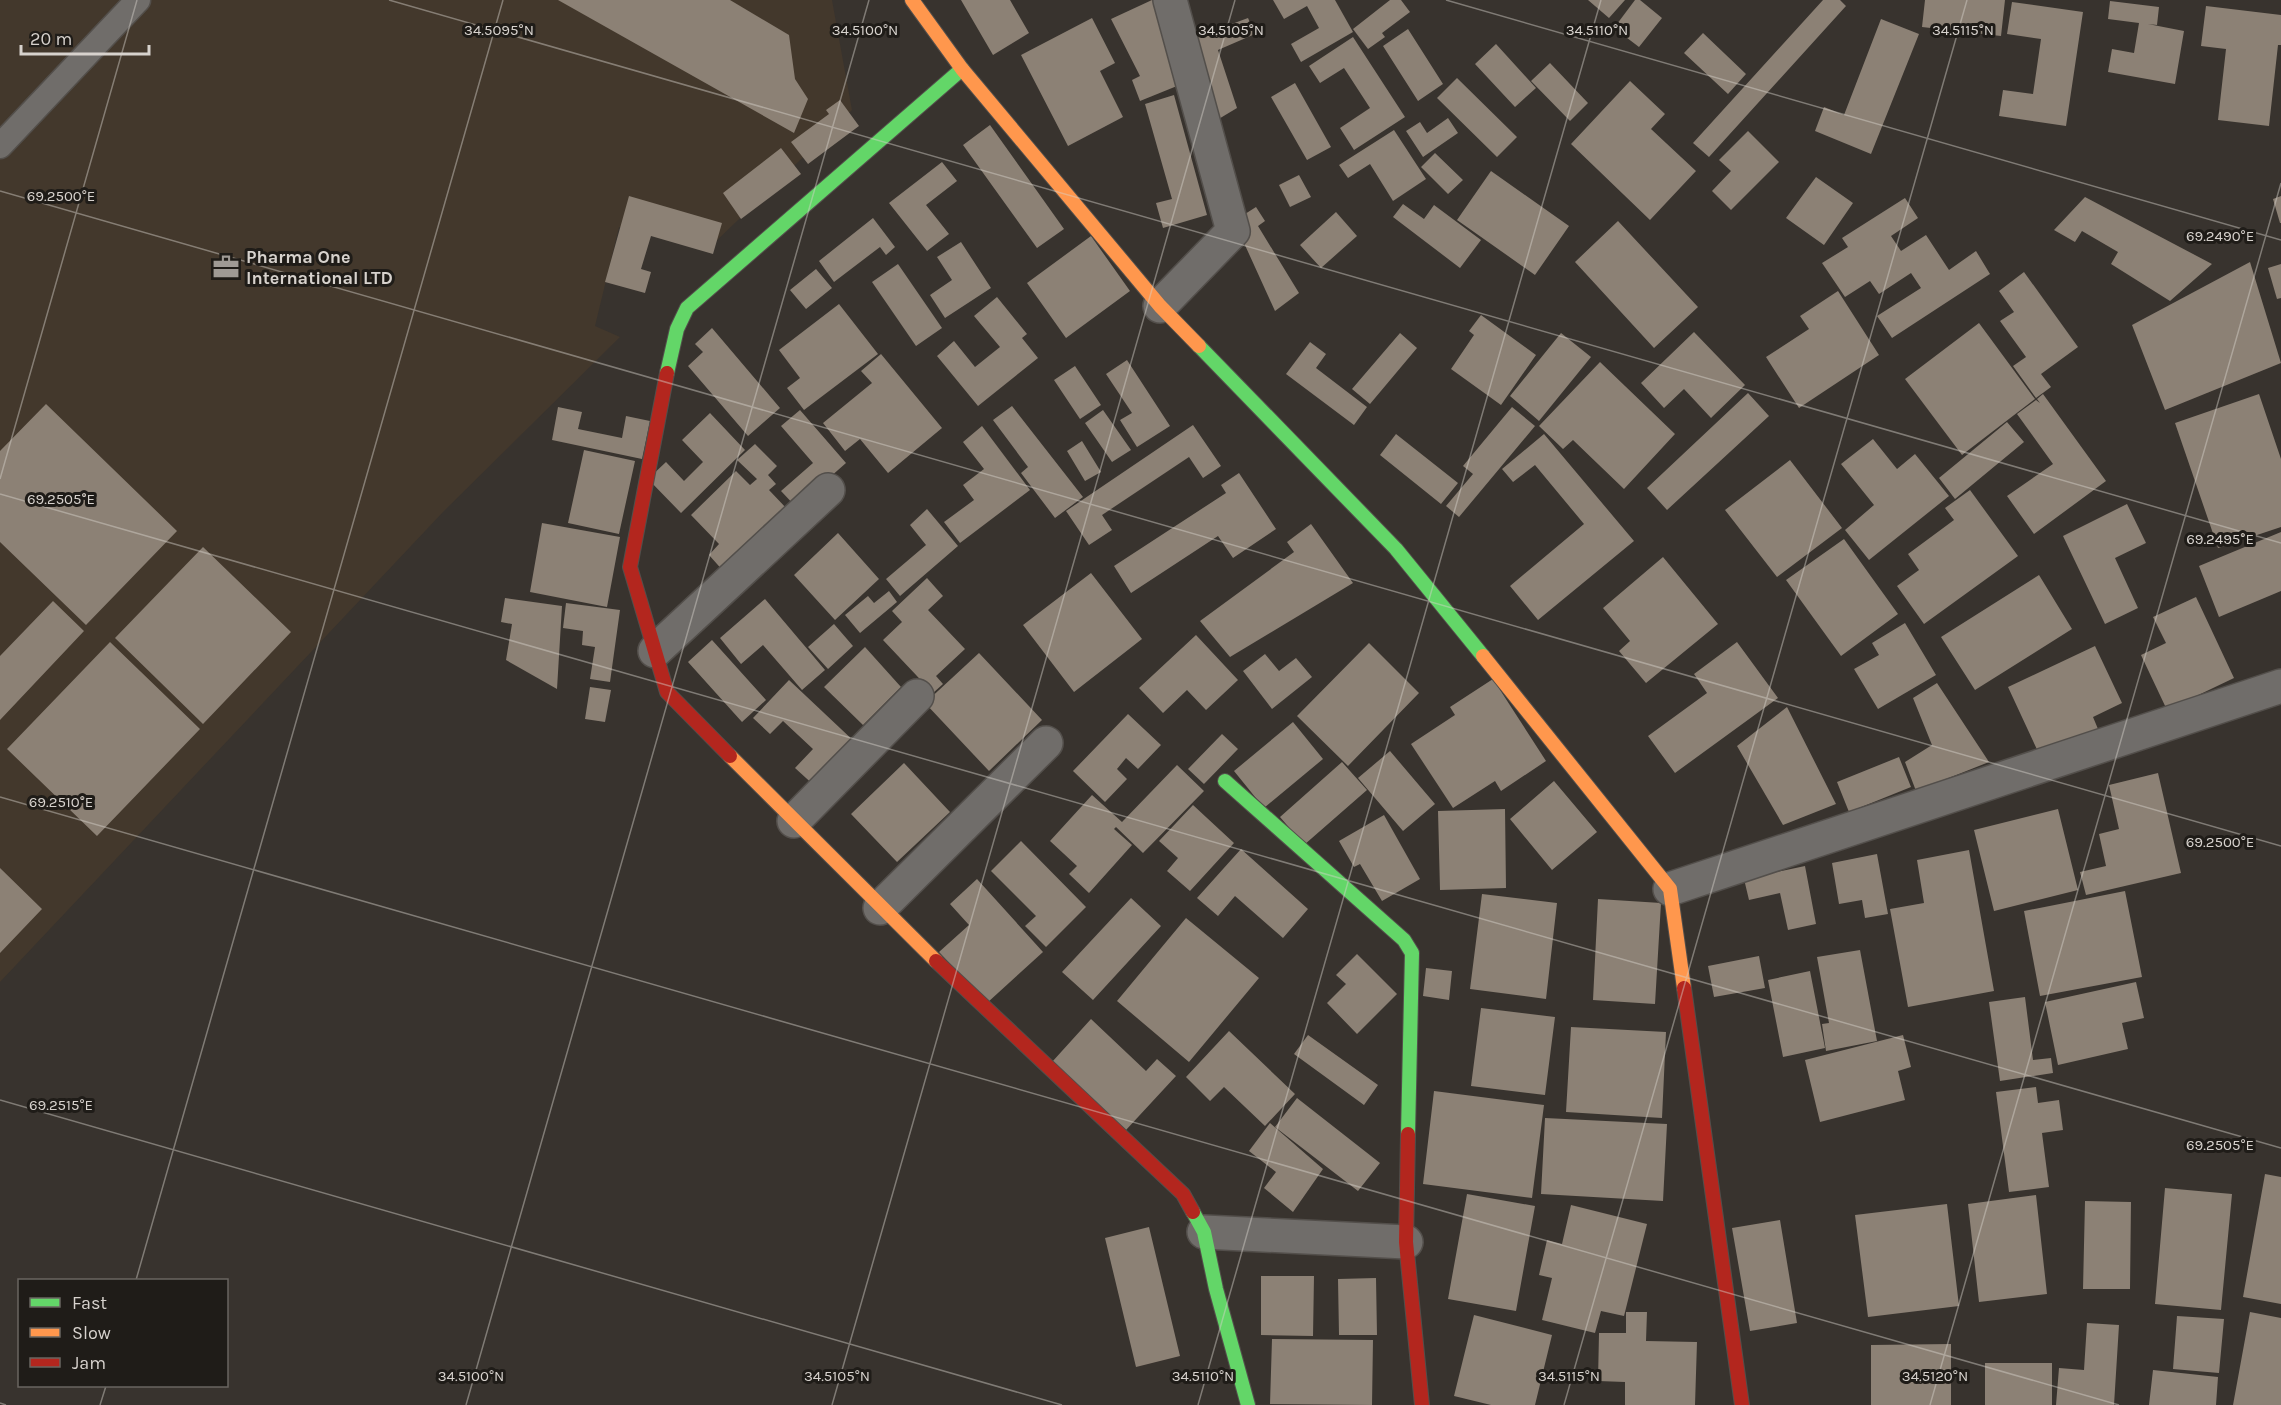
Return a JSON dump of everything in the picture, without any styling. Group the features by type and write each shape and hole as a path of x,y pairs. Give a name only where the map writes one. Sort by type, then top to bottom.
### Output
{"street":[{"path":"912,0 962,69 1160,306 1396,549 1670,889 1742,1405"},
{"path":"1160,306 1233,231 1170,0"},
{"path":"962,69 687,308 678,329 665,380 630,567 667,692 880,908 1184,1194 1204,1232 1216,1289 1248,1405"},
{"path":"655,651 828,490"},
{"path":"1670,889 2281,686"},
{"path":"794,822 917,696"},
{"path":"880,908 1046,743"},
{"path":"1225,781 1404,940 1412,953 1406,1242 1422,1405"},
{"path":"1204,1232 1406,1242"}],"lane":[{"path":"0,146 138,0"}],"shaded area":[{"path":"0,0 832,0 852,110 710,247 619,227 595,326 620,337 443,512 0,982"}],"building":[{"path":"558,0 730,0 789,35 795,79 808,99 794,133"},
{"path":"961,0 1010,0 1029,33 993,55"},
{"path":"1155,0 1177,86 1140,101 1132,80 1140,76 1111,19"},
{"path":"1273,0 1335,0 1353,32 1301,62 1291,44 1319,28 1307,6 1284,19"},
{"path":"1390,0 1401,0 1410,12 1382,33 1385,37 1368,49 1353,29"},
{"path":"1588,0 1625,0 1609,18"},
{"path":"1635,0 1640,0 1662,18 1639,47 1614,28"},
{"path":"1823,0 1840,0 1846,6 1709,157 1693,143"},
{"path":"1925,0 2005,0 2001,36 1922,27"},
{"path":"2110,1 2159,7 2157,25 2148,24 2184,31 2175,84 2108,72 2112,49 2134,53 2139,23 2108,19"},
{"path":"2012,2 2083,12 2066,126 1999,116 2003,90 2033,94 2041,39 2007,34"},
{"path":"2206,6 2281,15 2281,45 2278,45 2269,126 2218,120 2226,49 2201,46"},
{"path":"1092,18 1115,63 1100,71 1123,117 1068,146 1021,55"},
{"path":"1248,18 1255,34 1218,50 1237,108 1212,123 1191,39"},
{"path":"1881,19 1919,34 1871,154 1815,131 1824,107 1844,115"},
{"path":"1408,29 1443,84 1418,101 1383,46"},
{"path":"1703,33 1746,74 1728,94 1684,53"},
{"path":"1353,37 1405,117 1354,150 1340,128 1370,108 1344,68 1320,83 1309,66"},
{"path":"1496,44 1536,88 1515,107 1475,64"},
{"path":"1550,63 1588,103 1570,121 1531,81"},
{"path":"1457,78 1517,137 1497,157 1437,98"},
{"path":"1630,81 1665,114 1651,129 1696,171 1650,220 1571,144"},
{"path":"1295,83 1331,147 1307,160 1271,97"},
{"path":"1174,95 1207,215 1163,228 1156,203 1172,199 1145,104"},
{"path":"840,100 859,126 808,164 791,142 829,114 826,110"},
{"path":"1448,118 1458,133 1423,157 1406,131 1420,122 1427,133"},
{"path":"990,125 1064,229 1037,248 963,145"},
{"path":"1394,130 1426,179 1393,201 1370,164 1348,178 1339,165"},
{"path":"1748,131 1779,162 1731,210 1712,191 1731,171 1719,160"},
{"path":"781,148 801,174 741,219 723,193"},
{"path":"1435,153 1463,180 1448,194 1421,167"},
{"path":"942,162 957,181 926,205 949,234 927,251 889,203"},
{"path":"1491,171 1569,226 1535,275 1457,220"},
{"path":"1299,175 1311,197 1290,207 1279,185"},
{"path":"1816,177 1853,203 1824,245 1786,218"},
{"path":"629,196 722,223 713,254 651,236 641,269 651,272 645,293 605,282"},
{"path":"2281,196 2281,223 2280,223 2273,199"},
{"path":"2085,197 2212,264 2170,301 2111,264 2118,252 2082,231 2075,242 2054,230"},
{"path":"1905,198 1918,218 1891,236 1901,251 1926,235 1949,270 1976,251 1990,274 1892,338 1877,316 1921,288 1911,273 1879,294 1870,281 1845,297 1822,263 1848,247 1842,238"},
{"path":"1403,204 1424,219 1434,205 1481,240 1460,268 1393,217"},
{"path":"1256,207 1265,221 1258,226 1299,293 1275,311 1234,221"},
{"path":"1336,212 1357,236 1321,268 1300,245"},
{"path":"873,218 895,247 886,255 880,247 834,282 819,261"},
{"path":"1618,221 1698,307 1654,348 1575,262"},
{"path":"1091,236 1130,291 1066,338 1027,283"},
{"path":"961,242 991,288 945,318 930,295 952,280 937,257"},
{"path":"2250,262 2281,363 2165,410 2132,325"},
{"path":"898,264 942,328 916,346 872,282"},
{"path":"2281,264 2281,298 2277,299 2268,268"},
{"path":"816,269 832,288 806,309 790,290"},
{"path":"2024,272 2078,347 2041,374 2051,387 2036,398 2013,366 2026,357 2000,321 2014,312 1999,291"},
{"path":"1838,291 1879,355 1799,408 1766,357 1809,329 1800,316"},
{"path":"997,297 1027,334 1022,338 1038,358 978,406 937,356 954,341 975,367 1000,347 974,316"},
{"path":"839,304 878,354 804,410 787,388 800,378 779,350"},
{"path":"1481,315 1536,355 1501,405 1451,369 1474,335 1469,331"},
{"path":"1979,323 2035,399 1962,455 1905,379"},
{"path":"712,328 780,408 748,436 688,366 703,352 695,344"},
{"path":"1694,332 1745,385 1711,418 1684,389 1664,408 1641,383"},
{"path":"1400,333 1417,348 1370,404 1352,389"},
{"path":"1561,333 1591,357 1539,421 1510,396"},
{"path":"1310,342 1326,354 1316,368 1367,407 1354,425 1286,374"},
{"path":"881,354 942,428 888,473 860,439 845,451 823,423 872,383 861,371"},
{"path":"1127,360 1170,426 1137,447 1120,420 1132,413 1106,374"},
{"path":"1600,362 1675,434 1624,489 1573,440 1563,449 1539,426"},
{"path":"1075,366 1101,405 1080,419 1054,380"},
{"path":"1748,393 1769,416 1667,510 1647,488"},
{"path":"2043,394 2106,481 2034,534 2007,496 2053,464 2017,414 2036,400 2040,403 2037,399"},
{"path":"2259,394 2281,459 2281,527 2218,548 2175,423"},
{"path":"46,404 177,531 86,625 0,542 0,451"},
{"path":"1012,406 1083,497 1055,518 1021,473 1028,467 993,420"},
{"path":"558,407 582,412 578,429 622,438 626,416 650,421 642,459 552,440"},
{"path":"1512,407 1535,426 1459,517 1446,506 1473,474 1463,466"},
{"path":"800,410 846,463 796,507 781,491 813,463 781,426"},
{"path":"1103,410 1131,450 1112,462 1085,423"},
{"path":"710,413 745,450 681,513 648,479 666,462 684,481 703,462 682,440"},
{"path":"2007,422 2024,442 1955,499 1939,478"},
{"path":"1193,425 1221,466 1203,478 1189,457 1102,515 1112,530 1089,545 1066,511"},
{"path":"982,426 1030,490 960,543 944,522 974,500 963,485 984,469 963,442"},
{"path":"1396,434 1458,483 1441,504 1380,455"},
{"path":"1544,434 1634,541 1538,620 1510,586 1584,524 1535,465 1513,482 1502,469"},
{"path":"1873,439 1897,469 1915,454 1949,496 1869,560 1845,530 1874,505 1841,464"},
{"path":"1082,441 1101,472 1085,481 1067,451"},
{"path":"755,444 777,466 768,475 776,484 769,490 788,510 725,573 709,555 719,544 691,515 736,471 750,485 757,479 737,460"},
{"path":"584,450 635,461 619,534 568,523"},
{"path":"1790,460 1842,528 1777,577 1725,510"},
{"path":"1239,473 1276,529 1233,558 1218,536 1131,593 1114,566 1226,493 1221,485"},
{"path":"1970,490 2018,556 1924,624 1897,586 1919,570 1908,554 1954,520 1945,508"},
{"path":"2127,504 2146,543 2115,558 2138,608 2105,624 2063,536"},
{"path":"927,509 958,546 900,596 886,579 926,545 910,525"},
{"path":"542,523 620,537 607,607 530,592"},
{"path":"1311,524 1353,583 1230,657 1200,621 1294,552 1287,542"},
{"path":"2281,532 2281,591 2219,617 2199,566"},
{"path":"838,533 879,579 835,620 794,575"},
{"path":"1844,539 1898,614 1841,656 1786,580"},
{"path":"203,547 291,632 203,724 115,638"},
{"path":"1663,557 1718,624 1646,683 1619,651 1630,641 1603,608"},
{"path":"1091,573 1142,639 1074,692 1023,625"},
{"path":"2039,575 2072,629 1975,690 1941,637"},
{"path":"927,578 943,596 928,610 965,649 936,676 943,684 933,693 883,640 902,622 892,611"},
{"path":"889,591 897,602 860,633 845,615 868,596 874,603"},
{"path":"2196,597 2234,678 2167,710 2141,655 2166,643 2153,617"},
{"path":"505,598 562,606 557,689 506,660 512,624 501,622"},
{"path":"765,599 825,670 802,690 763,645 741,664 720,638"},
{"path":"53,601 84,631 0,720 0,656"},
{"path":"566,603 620,610 610,682 590,679 595,647 582,645 583,631 563,628"},
{"path":"1905,623 1936,675 1878,709 1854,669 1879,655 1872,643"},
{"path":"834,624 853,646 828,669 808,647"},
{"path":"1196,635 1238,680 1206,710 1187,690 1163,713 1139,688"},
{"path":"712,640 766,700 742,722 688,662"},
{"path":"110,642 200,729 97,836 7,749"},
{"path":"1737,642 1778,698 1675,773 1648,736 1707,693 1694,674"},
{"path":"1369,643 1419,693 1348,766 1297,716"},
{"path":"2095,646 2122,703 2093,717 2098,729 2040,756 2008,687"},
{"path":"865,647 901,687 863,725 824,687"},
{"path":"979,653 1042,720 989,771 925,703"},
{"path":"1265,654 1279,671 1296,658 1312,677 1272,709 1243,671"},
{"path":"1493,679 1546,761 1501,791 1495,781 1453,808 1411,744 1455,715 1450,707"},
{"path":"789,680 858,745 817,788 795,768 813,749 783,721 770,734 753,718"},
{"path":"1937,683 1989,762 1916,791 1905,762 1932,745 1913,698"},
{"path":"590,687 611,690 605,722 585,719"},
{"path":"1787,707 1836,804 1783,825 1737,746"},
{"path":"1128,714 1161,745 1138,769 1126,758 1117,769 1127,779 1105,802 1073,771"},
{"path":"1293,722 1323,759 1264,808 1234,771"},
{"path":"1222,734 1238,749 1204,784 1188,769"},
{"path":"1390,751 1435,804 1403,831 1358,778"},
{"path":"1899,757 1911,787 1849,812 1837,782"},
{"path":"1342,762 1367,790 1304,845 1280,817"},
{"path":"904,763 950,812 897,862 851,814"},
{"path":"1177,765 1204,791 1143,853 1116,827 1114,829 1132,845 1089,893 1069,874 1077,866 1050,841 1092,795 1122,822"},
{"path":"2158,773 2181,873 2086,895 2080,872 2106,866 2099,834 2119,829 2109,785"},
{"path":"1554,781 1597,832 1552,870 1510,819"},
{"path":"1193,805 1234,843 1190,891 1167,871 1178,858 1159,841"},
{"path":"1505,809 1506,888 1440,890 1438,811"},
{"path":"2058,809 2078,890 1994,911 1974,830"},
{"path":"1384,815 1420,879 1382,901 1360,864 1354,867 1339,841"},
{"path":"1021,841 1086,907 1046,947 1025,926 1036,916 991,871"},
{"path":"1241,849 1308,909 1283,938 1235,896 1218,916 1197,898"},
{"path":"1969,850 1994,991 1908,1007 1890,909 1924,903 1917,860"},
{"path":"1877,854 1888,914 1865,918 1862,900 1839,904 1832,863"},
{"path":"1805,866 1816,924 1788,930 1780,893 1749,900 1744,879"},
{"path":"0,868 42,909 0,953"},
{"path":"977,879 1043,952 987,1003 939,952 969,925 950,904"},
{"path":"2125,891 2142,977 2040,996 2024,911"},
{"path":"1482,894 1557,903 1546,999 1470,989"},
{"path":"1131,898 1161,926 1093,1000 1062,972"},
{"path":"1598,899 1661,903 1655,1004 1593,1000"},
{"path":"1186,918 1259,978 1189,1062 1117,1001"},
{"path":"1860,950 1877,1041 1826,1051 1822,1024 1829,1023 1817,957"},
{"path":"1357,954 1397,994 1357,1034 1327,1003 1346,984 1336,975"},
{"path":"1759,956 1765,988 1714,997 1708,966"},
{"path":"1426,968 1452,971 1449,1000 1423,996"},
{"path":"1810,971 1825,1048 1783,1057 1768,980"},
{"path":"2136,982 2144,1018 2122,1023 2128,1049 2058,1065 2045,1002"},
{"path":"2025,997 2033,1060 2051,1058 2053,1073 2000,1081 1989,1002"},
{"path":"1481,1008 1555,1017 1545,1095 1471,1086"},
{"path":"1091,1019 1146,1071 1157,1059 1176,1076 1126,1130 1052,1062"},
{"path":"1571,1027 1666,1032 1662,1118 1566,1112"},
{"path":"1229,1031 1295,1094 1265,1126 1224,1087 1210,1101 1186,1077"},
{"path":"1308,1035 1378,1085 1364,1105 1294,1054"},
{"path":"1903,1035 1911,1067 1898,1071 1905,1100 1820,1122 1805,1060"},
{"path":"2036,1087 2038,1103 2059,1100 2063,1130 2042,1133 2049,1187 2009,1192 1996,1092"},
{"path":"1434,1091 1544,1105 1532,1198 1423,1184"},
{"path":"1297,1098 1380,1163 1358,1191 1275,1127"},
{"path":"1545,1118 1667,1124 1663,1201 1541,1194"},
{"path":"1270,1123 1323,1169 1293,1212 1264,1188 1276,1172 1249,1151"},
{"path":"2265,1174 2281,1177 2281,1304 2243,1297"},
{"path":"2165,1188 2232,1194 2221,1310 2155,1304"},
{"path":"1467,1194 1535,1206 1516,1311 1448,1299"},
{"path":"2036,1195 2047,1294 1979,1302 1968,1204"},
{"path":"2085,1201 2131,1202 2130,1289 2083,1289"},
{"path":"1947,1204 1959,1306 1868,1317 1855,1215"},
{"path":"1571,1205 1647,1224 1624,1316 1601,1311 1595,1333 1542,1320 1552,1278 1539,1275 1547,1240 1562,1244"},
{"path":"1780,1220 1797,1323 1750,1331 1732,1228"},
{"path":"1149,1227 1180,1356 1136,1367 1105,1238"},
{"path":"1261,1276 1314,1276 1313,1336 1261,1335"},
{"path":"1376,1278 1377,1335 1339,1335 1338,1279"},
{"path":"1626,1312 1647,1312 1646,1341 1697,1342 1695,1405 1625,1405 1625,1382 1598,1381 1599,1333 1626,1333"},
{"path":"2250,1312 2281,1318 2281,1405 2233,1405"},
{"path":"1474,1315 1552,1335 1535,1405 1491,1405 1454,1396"},
{"path":"2177,1316 2224,1319 2219,1373 2173,1369"},
{"path":"2087,1323 2119,1325 2114,1405 2056,1405 2059,1368 2084,1370"},
{"path":"1272,1339 1373,1340 1372,1405 1270,1404"},
{"path":"1951,1344 1951,1405 1871,1405 1871,1345"},
{"path":"1985,1363 2052,1363 2052,1405 1985,1405"},
{"path":"2153,1370 2218,1377 2216,1405 2149,1405"}],"traffic: fast":[{"path":"667,373 677,329 687,308 962,69"},
{"path":"1199,346 1396,549 1483,656"},
{"path":"1225,781 1404,940 1412,953 1408,1134"},
{"path":"1193,1212 1204,1232 1216,1289 1248,1405"}],"traffic: slow":[{"path":"912,0 962,69 1160,306 1199,346"},
{"path":"1483,656 1670,889 1684,988"},
{"path":"730,756 936,961"}],"traffic: jam":[{"path":"667,373 630,567 667,692 730,756"},
{"path":"936,961 1183,1194 1193,1212"},
{"path":"1684,988 1742,1405"},
{"path":"1408,1134 1406,1242 1422,1405"}],"place":[{"name":"Pharma One International LTD","path":"226,267"}]}
